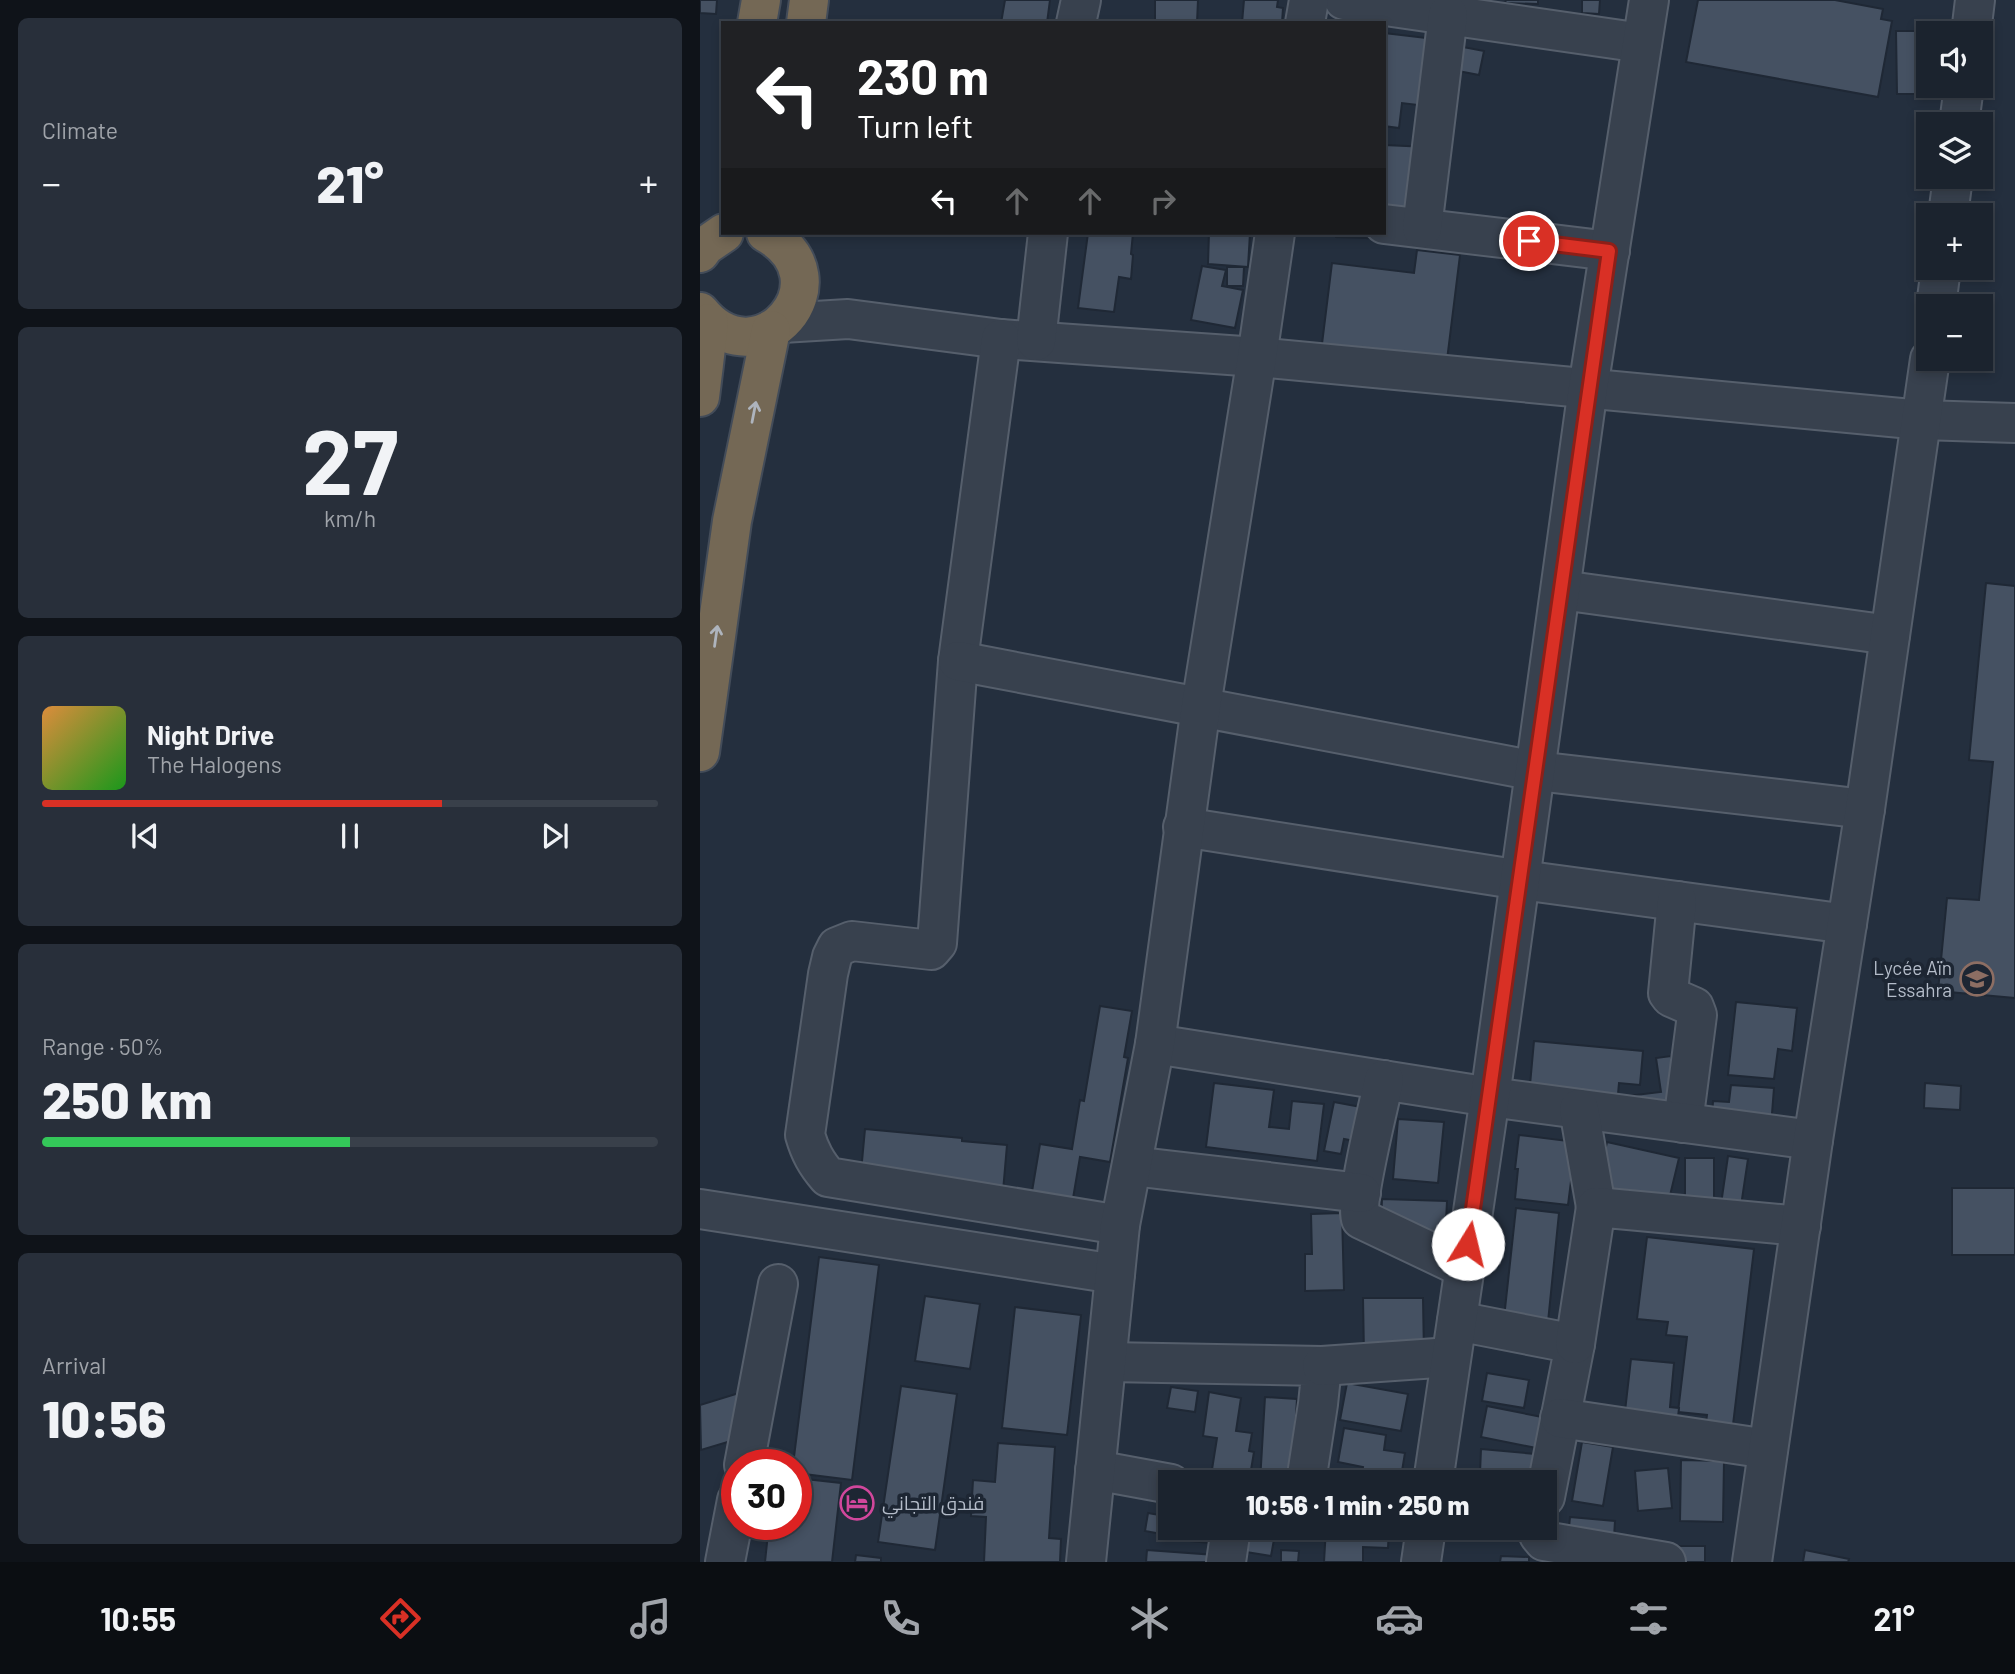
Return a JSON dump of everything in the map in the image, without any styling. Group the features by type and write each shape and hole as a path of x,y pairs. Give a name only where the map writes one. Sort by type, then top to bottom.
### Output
{"highway":[{"path":"757,21 761,0"},
{"path":"806,21 810,0"},
{"path":"704,318 722,332 739,337 755,336 776,327 797,304 800,284 781,244"},
{"path":"700,397 704,318"},
{"path":"700,752 732,521 776,327"}],"street":[{"path":"1076,21 1081,0"},
{"path":"1305,21 1309,0"},
{"path":"1344,0 1642,43"},
{"path":"1435,1470 1521,880 1588,388 1649,0"},
{"path":"1972,21 1975,0"},
{"path":"1423,228 1448,15"},
{"path":"1386,224 1609,251"},
{"path":"1047,235 1018,340 958,661 937,943 931,950 852,942 837,947 828,974 805,1135 815,1163 828,1177 1120,1225"},
{"path":"1086,1562 1120,1225 1155,1044 1183,827 1275,235"},
{"path":"781,244 848,319"},
{"path":"776,327 848,319 1018,340 1257,357 1922,419 2015,423"},
{"path":"1752,1562 1928,371"},
{"path":"1561,590 1890,635"},
{"path":"958,661 1536,771 1865,809"},
{"path":"1183,827 1521,880 1847,924"},
{"path":"1677,901 1668,993 1695,1007 1697,1015 1684,1123"},
{"path":"1155,1044 1490,1097 1813,1140"},
{"path":"1384,1080 1359,1215 1365,1223 1464,1268"},
{"path":"1550,1470 1575,1344 1596,1207 1579,1109"},
{"path":"1132,1166 1361,1193"},
{"path":"1596,1207 1801,1226"},
{"path":"700,1209 1115,1274"},
{"path":"747,1449 778,1284"},
{"path":"1107,1362 1322,1366 1454,1339 1575,1344"},
{"path":"1308,1470 1322,1366"},
{"path":"1560,1418 1768,1449"},
{"path":"1096,1470 1158,1482"},
{"path":"725,1562 729,1540"},
{"path":"1226,1562 1229,1540"},
{"path":"1421,1562 1424,1540"},
{"path":"1543,1540 1624,1559 1666,1562"}],"building":[{"path":"700,0 717,0 716,14 700,13"},
{"path":"1005,0 1050,0 1047,21 1001,21"},
{"path":"1155,0 1198,0 1197,21 1155,21"},
{"path":"1244,0 1278,0 1277,7 1283,8 1282,21 1242,21"},
{"path":"1506,0 1538,0 1538,4 1505,3"},
{"path":"1582,0 1600,0 1599,14 1582,13"},
{"path":"1698,0 1835,0 1883,9 1881,19 1892,21 1878,97 1686,62"},
{"path":"1896,31 1916,31 1916,94 1897,94"},
{"path":"1386,33 1435,39 1426,106 1402,103 1399,128 1386,126"},
{"path":"1458,46 1484,51 1479,75 1453,70"},
{"path":"1386,145 1428,147 1394,239 1336,237 1386,235"},
{"path":"1088,235 1133,235 1131,279 1119,277 1114,312 1078,308"},
{"path":"1209,235 1250,235 1248,267 1208,264"},
{"path":"1417,250 1460,255 1447,360 1322,344 1332,263 1414,273"},
{"path":"1202,266 1226,270 1222,286 1243,290 1235,328 1191,320"},
{"path":"1227,267 1244,267 1243,286 1227,286"},
{"path":"1986,583 2015,586 2015,998 1938,991 1947,898 1979,900 1993,762 1969,760"},
{"path":"1736,1002 1797,1008 1792,1051 1778,1049 1774,1079 1728,1075"},
{"path":"1100,1006 1132,1011 1124,1057 1128,1058 1110,1162 1080,1157 1067,1234 1026,1227 1040,1144 1072,1149 1080,1100 1084,1101"},
{"path":"1534,1041 1643,1051 1640,1085 1619,1083 1616,1116 1528,1107"},
{"path":"1671,1056 1678,1114 1627,1096 1661,1092 1656,1058"},
{"path":"1214,1083 1274,1090 1269,1127 1289,1129 1292,1101 1324,1104 1317,1161 1206,1147"},
{"path":"1925,1083 1961,1086 1960,1110 1924,1108"},
{"path":"1731,1085 1774,1088 1770,1139 1711,1134 1713,1101 1729,1102"},
{"path":"1334,1102 1377,1110 1370,1144 1344,1139 1341,1154 1324,1151"},
{"path":"1398,1119 1444,1122 1438,1183 1393,1179"},
{"path":"865,1129 1007,1145 1002,1203 860,1183"},
{"path":"1519,1135 1576,1142 1568,1205 1515,1199"},
{"path":"1607,1142 1679,1158 1667,1208 1596,1192"},
{"path":"1728,1156 1748,1159 1741,1206 1721,1204"},
{"path":"1685,1158 1714,1158 1714,1200 1685,1200"},
{"path":"1952,1188 2015,1188 2015,1255 1952,1255"},
{"path":"1382,1199 1447,1201 1445,1244 1380,1242"},
{"path":"1516,1208 1559,1213 1548,1322 1504,1318"},
{"path":"1342,1213 1344,1290 1305,1291 1305,1254 1312,1254 1311,1214"},
{"path":"1647,1237 1754,1249 1732,1433 1705,1430 1707,1415 1678,1412 1687,1337 1666,1335 1668,1322 1637,1319"},
{"path":"819,1257 879,1265 852,1480 812,1475 812,1449 795,1449"},
{"path":"925,1296 980,1304 970,1369 915,1361"},
{"path":"1363,1298 1423,1298 1424,1355 1364,1356"},
{"path":"1015,1307 1081,1315 1067,1435 1002,1428"},
{"path":"1631,1359 1674,1363 1670,1407 1679,1408 1677,1426 1624,1420"},
{"path":"1487,1373 1529,1380 1524,1408 1482,1401"},
{"path":"1347,1383 1408,1394 1401,1431 1340,1420"},
{"path":"901,1386 957,1394 935,1550 878,1542"},
{"path":"1171,1387 1198,1391 1195,1412 1167,1408"},
{"path":"1209,1392 1241,1398 1236,1431 1252,1433 1249,1451 1254,1452 1251,1470 1212,1470 1217,1438 1203,1436"},
{"path":"739,1393 751,1435 701,1450 700,1405"},
{"path":"1265,1397 1297,1399 1293,1470 1261,1470"},
{"path":"1487,1406 1547,1418 1541,1449 1481,1437"},
{"path":"1344,1428 1386,1435 1384,1450 1405,1453 1402,1470 1363,1470 1363,1467 1338,1462"},
{"path":"1582,1442 1613,1447 1603,1506 1572,1501"},
{"path":"998,1443 1055,1447 1049,1538 1061,1539 1060,1562 984,1562 986,1517 971,1516 973,1480 995,1482"},
{"path":"1481,1449 1547,1455 1546,1470 1480,1470"},
{"path":"1681,1460 1724,1461 1723,1522 1680,1521"},
{"path":"1668,1468 1672,1508 1638,1511 1635,1471"},
{"path":"812,1480 841,1483 832,1562 765,1562 767,1540 812,1540"},
{"path":"1148,1513 1158,1515 1158,1533 1145,1531"},
{"path":"1570,1517 1615,1521 1613,1554 1567,1550"},
{"path":"1191,1540 1220,1540 1220,1544"},
{"path":"1242,1540 1274,1540 1271,1556 1240,1551"},
{"path":"1325,1540 1388,1540 1388,1548 1363,1547 1363,1562 1324,1562"},
{"path":"1667,1546 1705,1546 1705,1562 1667,1562"},
{"path":"1147,1550 1215,1555 1215,1562 1146,1562"},
{"path":"1281,1550 1299,1551 1298,1562 1281,1562"},
{"path":"1805,1550 1849,1559 1848,1562 1803,1562"},
{"path":"856,1555 881,1558 881,1562 855,1562"},
{"path":"1501,1556 1529,1557 1529,1562 1500,1562"}],"place":[{"name":"Lycée Aïn Essahra","path":"1977,979"},
{"name":"فندق التجاني","path":"857,1503"}],"route":[{"path":"1468,1244 1609,251 1529,241"}]}
